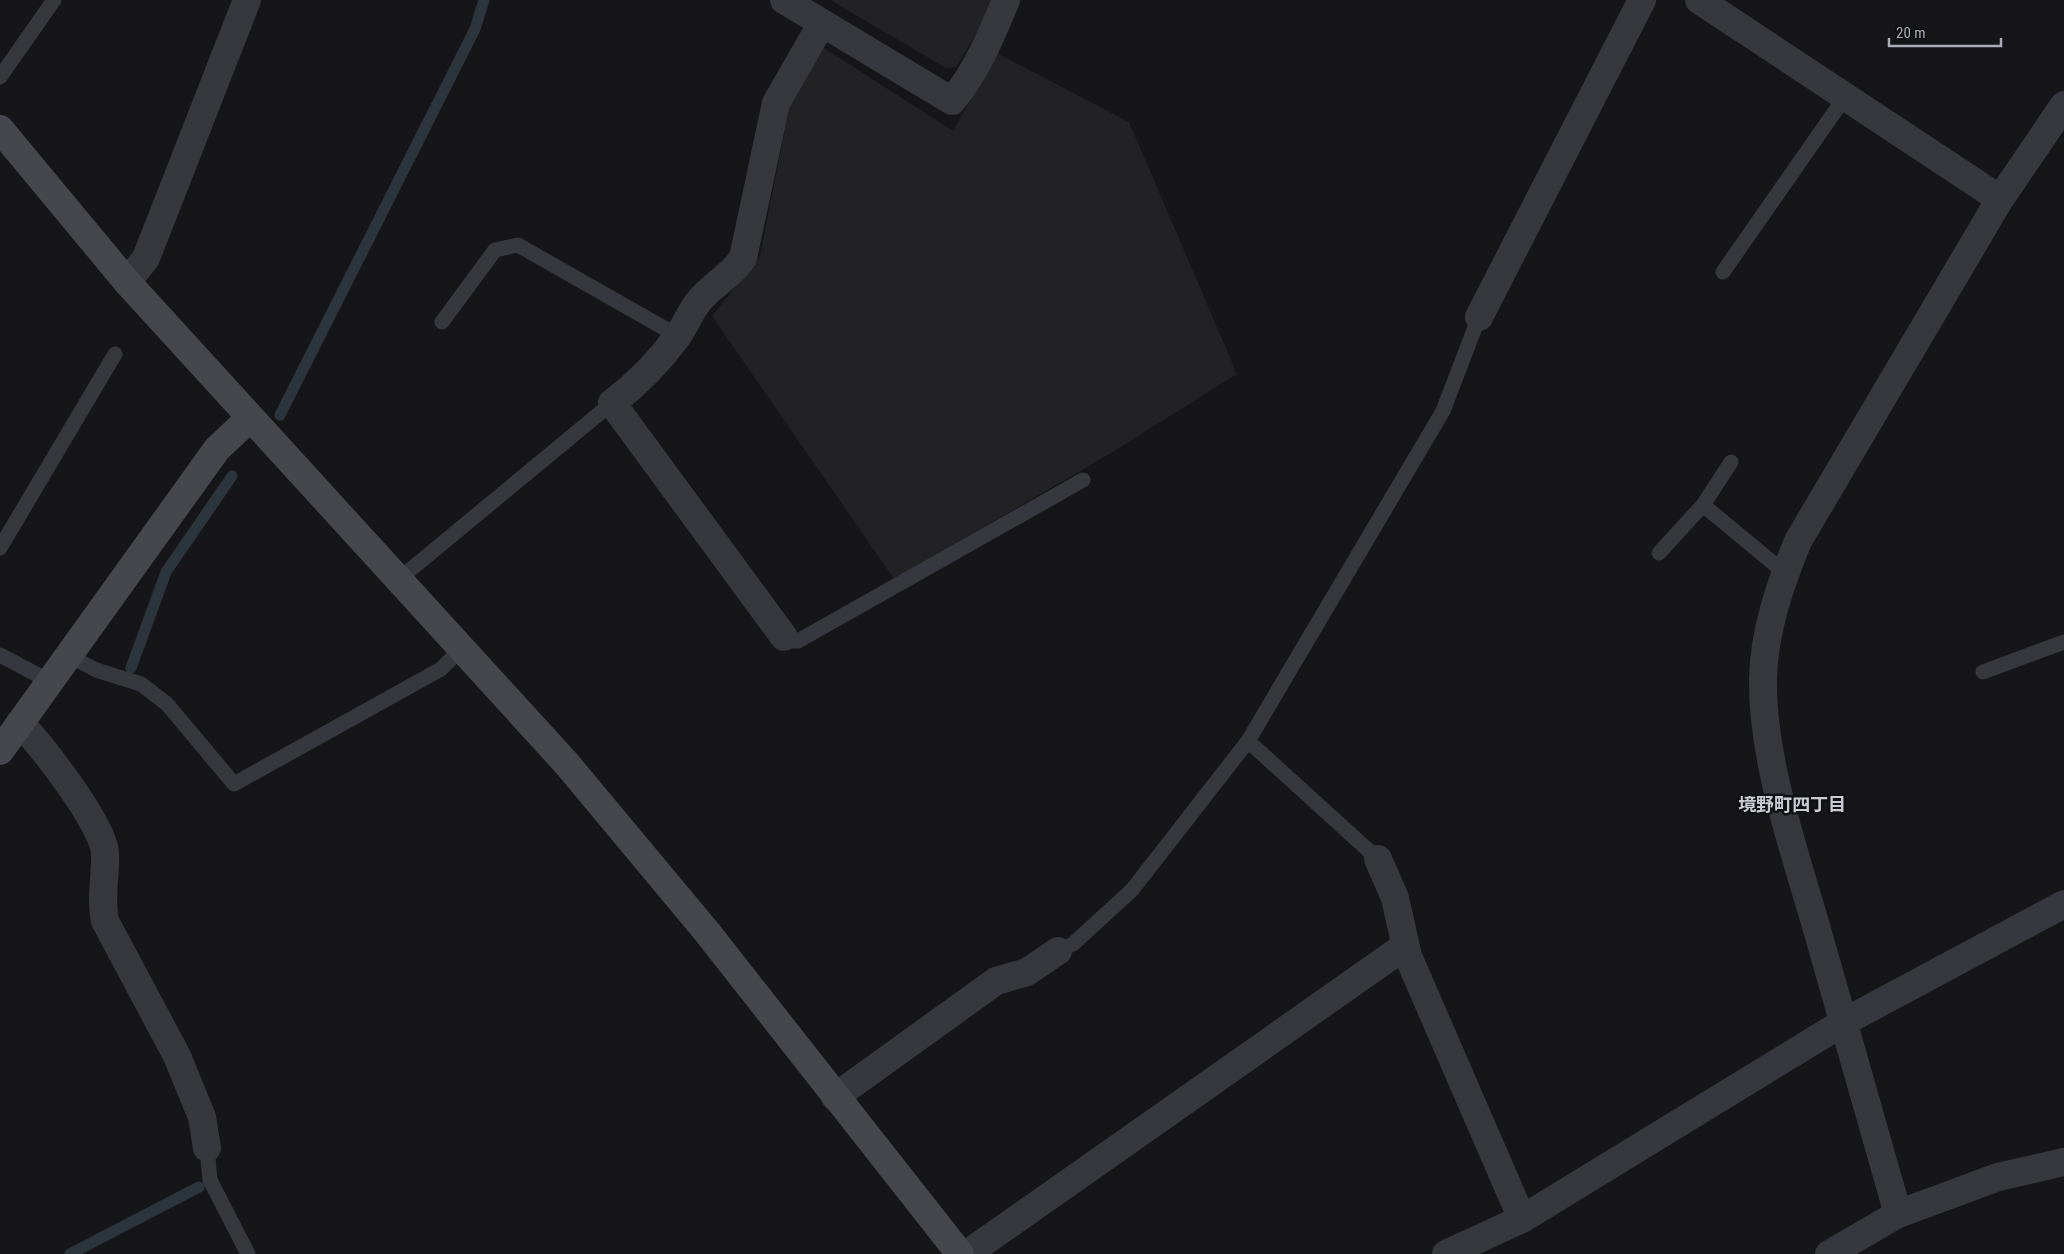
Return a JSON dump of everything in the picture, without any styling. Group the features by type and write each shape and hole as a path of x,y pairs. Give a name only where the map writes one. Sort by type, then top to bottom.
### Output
{"street":[{"path":"127,282 146,258 247,0"},
{"path":"784,0 952,100 966,83 988,43 1006,0"},
{"path":"1479,317 1642,0"},
{"path":"1699,0 2000,199"},
{"path":"784,637 612,404 638,383 678,336 699,301 709,290 735,270 743,258 776,103 822,23"},
{"path":"1898,1214 1802,878 1766,737 1763,678 1770,620 1785,573 1798,541 2000,199 2064,105"},
{"path":"0,129 127,282 567,764 691,913 960,1254"},
{"path":"0,751 217,449 250,418"},
{"path":"20,723 36,739 102,836 105,852 102,906 105,921 177,1056 202,1116 207,1148"},
{"path":"1378,859 1395,898 1405,946 1522,1219"},
{"path":"1446,1254 1522,1219 1844,1022 2064,904"},
{"path":"967,1254 1405,946"},
{"path":"835,1097 996,980 1027,972 1058,951"},
{"path":"1839,1252 1898,1214 1998,1177 2064,1162"}],"lane":[{"path":"0,77 54,0"},
{"path":"1723,272 1846,97"},
{"path":"442,322 495,250 518,245 678,336"},
{"path":"1058,951 1073,944 1132,890 1248,741 1443,411 1479,317"},
{"path":"0,548 115,354"},
{"path":"398,580 612,404"},
{"path":"1659,553 1703,505 1731,462"},
{"path":"784,637 789,641 798,641 1083,480"},
{"path":"1703,505 1785,573"},
{"path":"1983,672 2064,642"},
{"path":"70,656 96,670 141,684 167,704 234,784 441,669 462,648"},
{"path":"0,655 51,682"},
{"path":"1248,741 1378,859"},
{"path":"207,1148 210,1180 248,1254"}],"shaded area":[{"path":"830,0 993,0 980,28 956,67 946,68"},
{"path":"821,46 953,131 997,53 1129,122 1237,374 1111,453 894,579 712,316 760,256 791,99"}],"waterway":[{"path":"280,415 475,29 484,0"},
{"path":"131,668 166,572 232,476"},
{"path":"70,1254 199,1187"}],"district":[{"name":"境野町四丁目","path":"1792,805"}]}
